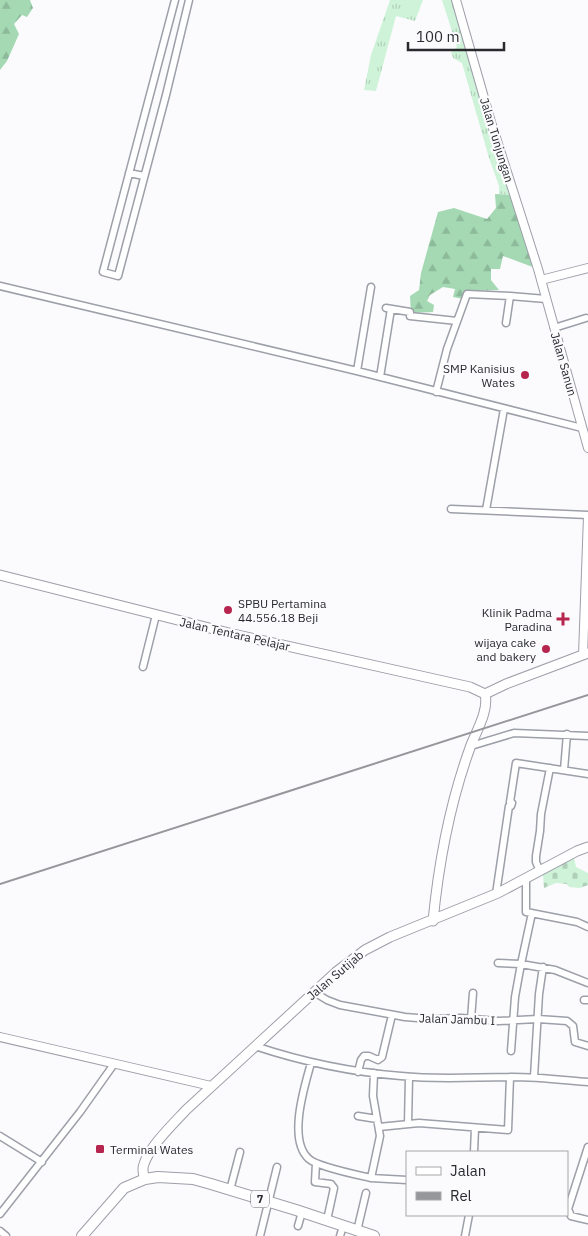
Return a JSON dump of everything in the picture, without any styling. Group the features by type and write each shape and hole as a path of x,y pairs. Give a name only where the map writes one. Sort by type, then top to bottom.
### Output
{"highway":[{"name":"7","path":"82,1236 124,1188 158,1176 193,1179 327,1220 342,1231 357,1231 374,1236"}],"main road":[{"name":"Jalan Tentara Pelajar","path":"0,575 156,615 470,687 485,694"},
{"path":"434,920 445,832 456,790 486,701 485,694 585,654"},
{"name":"Jalan Sutijab","path":"145,1179 143,1166 167,1130 211,1086 336,972 365,950 390,937 496,894 588,847"}],"street":[{"path":"175,0 103,272 118,276 189,0"},
{"name":"Jalan Tunjungan","path":"456,0 490,118 541,280"},
{"path":"129,173 144,176"},
{"path":"541,280 588,268"},
{"name":"Jalan Sanun","path":"541,280 588,448"},
{"path":"0,286 357,371 582,428"},
{"path":"357,371 371,287"},
{"path":"436,392 447,349 468,294 546,299"},
{"path":"506,323 510,296"},
{"path":"380,377 388,309 410,312 410,316 457,321"},
{"path":"554,328 586,318"},
{"path":"486,510 504,409"},
{"path":"451,509 588,516 585,654"},
{"path":"143,667 156,615"},
{"path":"471,746 514,734 588,736"},
{"path":"564,770 567,734"},
{"path":"496,894 508,807 511,806 512,802 510,802 516,764 588,774"},
{"path":"540,872 536,856 541,814 550,768"},
{"path":"526,879 526,912 577,922 588,927"},
{"path":"511,1051 515,997 532,914"},
{"path":"498,963 521,964 543,968 561,972 588,983"},
{"path":"534,1077 543,968"},
{"name":"Jalan Jambu I","path":"314,992 340,1005 392,1015 430,1019 461,1018 514,1021 538,1019 571,1023 575,1042 588,1046"},
{"path":"471,1019 473,993"},
{"path":"358,1072 360,1060 364,1056 378,1060 382,1058 392,1015"},
{"path":"0,1037 211,1086"},
{"path":"255,1046 312,1063 358,1072 409,1077 534,1077 588,1082"},
{"path":"312,1063 300,1102 299,1119 303,1152 310,1160 316,1163 353,1174 371,1178 406,1180"},
{"path":"0,1214 80,1112 114,1064"},
{"path":"371,1178 379,1143 379,1127 373,1096 374,1073"},
{"path":"408,1124 409,1077"},
{"path":"379,1127 408,1124 508,1129 510,1077"},
{"path":"358,1116 377,1119"},
{"path":"474,1151 475,1128"},
{"path":"0,1136 42,1162"},
{"path":"588,1147 568,1209 572,1216 588,1220"},
{"path":"230,1190 240,1152"},
{"path":"316,1163 315,1182 331,1184 334,1188 327,1220"},
{"path":"260,1236 278,1167"},
{"path":"357,1231 366,1193"},
{"path":"298,1226 302,1212"},
{"path":"465,1236 469,1216"},
{"path":"0,1231 6,1236"}],"green space":[{"path":"0,0 30,0 33,8 27,17 22,15 14,24 19,34 7,61 0,70"},
{"path":"390,0 423,0 415,21 396,16 376,91 364,90 371,55"},
{"path":"442,0 456,0 514,195 499,194 499,186 489,158 462,63 453,58 451,52 457,47"},
{"path":"495,194 514,195 538,269 503,256 500,269 491,269 491,280 499,290 467,291 464,299 453,297 455,289 443,287 430,295 427,301 434,305 433,312 411,313 410,296 419,290 421,273 438,212 454,208 487,219 496,208"},
{"path":"574,858 576,867 588,873 588,885 580,888 556,883 544,888 543,875"}],"railway":[{"path":"0,884 588,695"}],"place":[{"name":"SMP Kanisius Wates","path":"525,375"},
{"name":"SPBU Pertamina 44.556.18 Beji","path":"228,610"},
{"name":"Klinik Padma Paradina","path":"563,619"},
{"name":"wijaya cake and bakery","path":"546,649"},
{"name":"Terminal Wates","path":"100,1149"}]}
